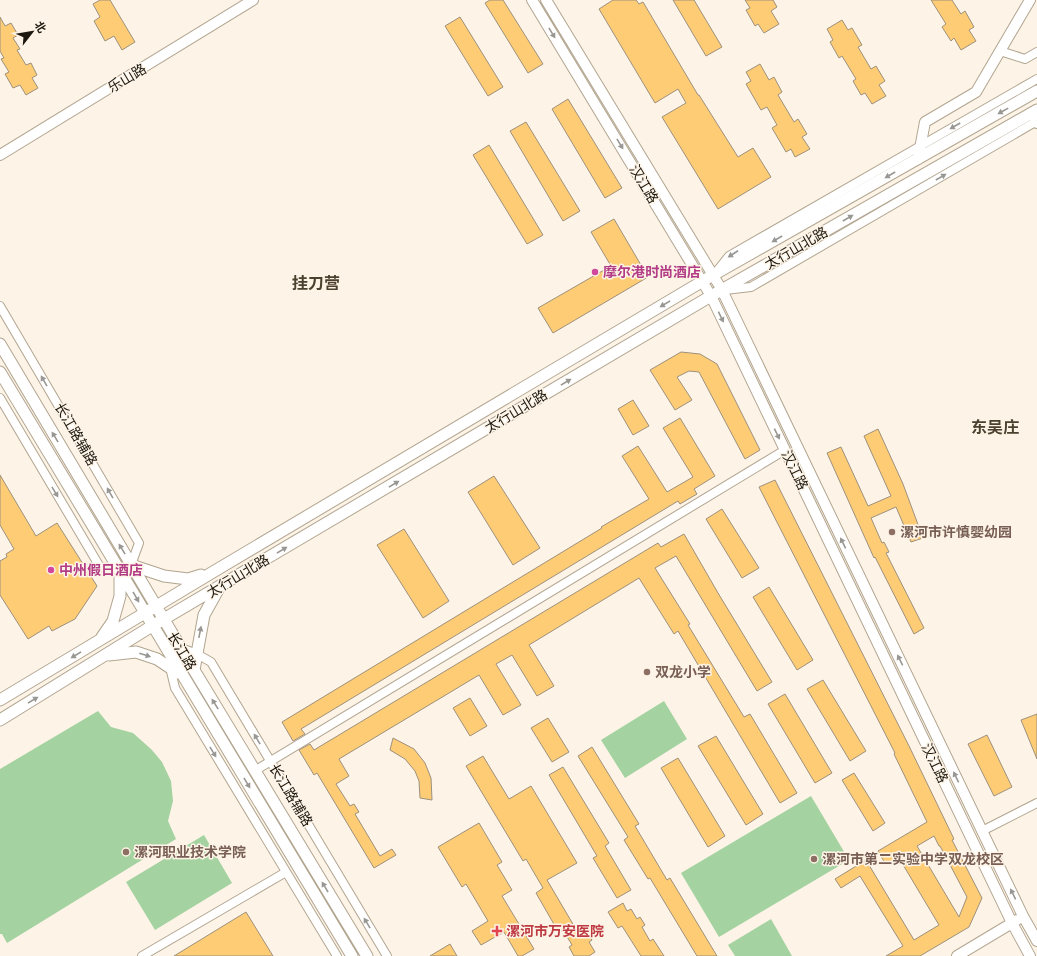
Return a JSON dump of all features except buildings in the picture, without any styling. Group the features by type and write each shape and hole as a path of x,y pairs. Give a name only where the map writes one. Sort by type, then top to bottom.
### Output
{"main road":[{"name":"太行山北路","path":"0,700 713,275 1037,92"},
{"name":"太行山北路","path":"0,720 152,626 711,296 1036,117"},
{"name":"长江路","path":"0,344 164,620 367,956"},
{"name":"长江路","path":"0,372 352,956"},
{"path":"131,564 164,576 188,579 213,572"},
{"path":"99,642 113,621 120,596 120,570"},
{"path":"194,670 204,615 220,587"},
{"path":"106,655 136,652 157,659 183,677"}],"street":[{"name":"乐山路","path":"0,155 253,0"},
{"name":"汉江路","path":"532,0 711,296 1012,923 1030,956"},
{"name":"汉江路","path":"546,0 722,290 1023,916 1037,941"},
{"path":"918,159 925,122 976,92 1030,0"},
{"path":"1000,51 1025,59 1037,52"},
{"path":"713,275 729,256 1037,79"},
{"name":"长江路辅路","path":"0,306 139,543 131,564"},
{"path":"0,398 100,567 120,570"},
{"path":"256,770 785,450"},
{"name":"长江路辅路","path":"181,648 197,654 211,662 387,956"},
{"path":"169,654 170,667 175,688 337,956"},
{"path":"982,831 1037,803"},
{"path":"142,956 286,872"},
{"path":"957,956 1023,916"}],"green space":[{"path":"664,701 687,739 625,778 601,740"},
{"path":"98,711 111,727 133,733 152,750 162,762 171,781 173,801 168,821 176,839 7,943 2,934 0,934 0,769"},
{"path":"811,796 849,860 719,937 681,873"},
{"path":"204,835 232,883 155,930 126,882"},
{"path":"771,919 792,956 735,956 728,945"}],"place":[{"name":"摩尔港时尚酒店","path":"595,272"},
{"name":"漯河市许慎婴幼园","path":"892,532"},
{"name":"中州假日酒店","path":"51,570"},
{"name":"双龙小学","path":"647,672"},
{"name":"漯河职业技术学院","path":"126,852"},
{"name":"漯河市第二实验中学双龙校区","path":"814,859"},
{"name":"漯河市万安医院","path":"497,931"}],"district":[{"name":"挂刀营","path":"316,283"},
{"name":"东吴庄","path":"995,427"}]}
